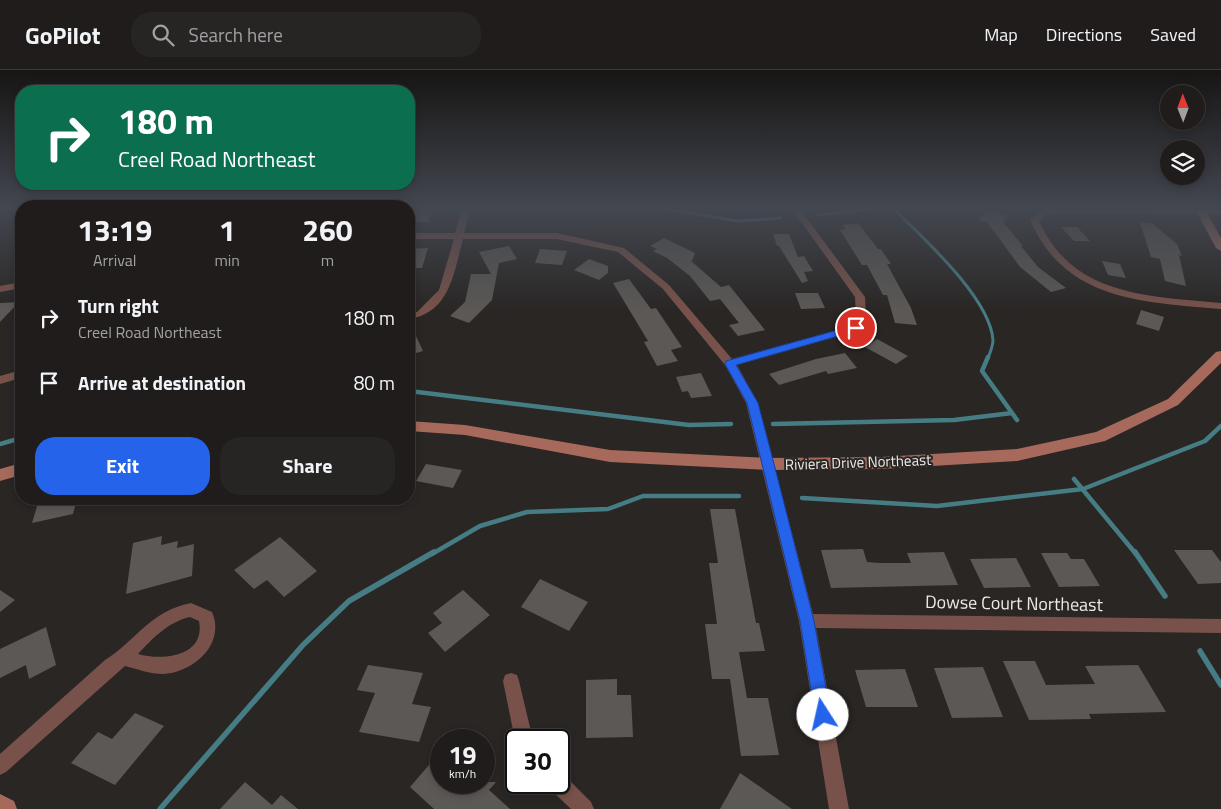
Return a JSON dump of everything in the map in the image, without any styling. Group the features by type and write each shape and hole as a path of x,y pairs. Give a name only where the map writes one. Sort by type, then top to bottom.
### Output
{"street":[{"path":"415,315 420,314 444,291 456,243"},
{"path":"591,243 621,250 666,287 730,364 752,403 807,621 839,809"},
{"path":"730,364 856,328 861,316 860,297 821,243"},
{"path":"1046,243 1065,264 1095,285 1134,297 1221,306"},
{"path":"0,289 15,286"},
{"name":"Riviera Drive Northeast","path":"415,426 465,430 610,456 768,464 881,463 1017,455 1100,437 1173,402 1221,355"},
{"path":"0,380 15,376"},
{"path":"0,475 15,471"},
{"path":"0,766 111,666 123,658 159,622 170,615 191,610 206,617 209,625 208,634 199,648 186,659 165,666 123,658"},
{"name":"Dowse Court Northeast","path":"807,621 1221,626"},
{"path":"511,681 522,729"},
{"path":"569,794 584,809"},
{"path":"0,804 6,809"}],"building":[{"path":"654,243 675,243 695,253 692,261 690,260 721,287 729,285 765,330 738,336 729,325 739,323 720,299 710,301 690,276 667,258 653,251 657,249 650,246"},
{"path":"776,243 793,243 798,257 804,256 813,271 804,272 808,281 802,283 779,246"},
{"path":"848,243 874,243 878,249 881,249 891,264 887,264 911,308 917,325 895,323 887,295 883,295 867,265 862,265"},
{"path":"1003,243 1021,243 1038,267 1066,288 1051,292 1020,267"},
{"path":"1147,243 1176,243 1182,256 1179,255 1186,286 1165,281 1160,259 1151,257"},
{"path":"509,246 517,259 499,263 492,300 469,323 450,316 465,302 471,274 491,274 479,252"},
{"path":"428,248 422,268 415,268 415,249"},
{"path":"540,249 567,251 562,265 535,263"},
{"path":"589,259 608,266 608,273 599,280 574,270"},
{"path":"1102,261 1120,264 1126,278 1108,275"},
{"path":"629,279 651,309 656,308 682,347 671,350 678,361 657,366 644,342 648,341 613,283"},
{"path":"795,293 818,293 825,308 801,309"},
{"path":"15,302 15,306 0,322 0,303"},
{"path":"1141,310 1164,317 1159,331 1136,324"},
{"path":"415,334 423,351 415,353"},
{"path":"877,339 908,356 896,364 865,347"},
{"path":"845,353 857,368 828,374 826,371 779,385 769,374 816,359"},
{"path":"701,373 712,396 691,398 688,391 682,392 676,377"},
{"path":"426,464 462,470 453,488 416,481"},
{"path":"37,505 75,505 73,514 32,523"},
{"path":"710,509 735,509 756,623 759,623 765,651 739,652 747,698 768,698 779,755 741,756 730,679 712,679 705,624 717,624 709,563 718,563"},
{"path":"162,536 161,545 178,541 177,548 194,544 192,576 126,594 133,543"},
{"path":"280,537 317,571 284,597 267,580 254,589 234,570"},
{"path":"863,549 867,562 880,563 911,563 907,553 944,552 958,585 831,588 821,550"},
{"path":"1174,550 1212,550 1221,562 1221,583 1198,584"},
{"path":"1041,553 1067,553 1071,559 1084,559 1100,586 1059,587"},
{"path":"1016,558 1031,587 984,588 970,559"},
{"path":"540,579 588,602 569,631 521,607"},
{"path":"0,590 15,600 0,612"},
{"path":"463,590 490,615 445,652 428,633 442,623 433,613"},
{"path":"46,627 56,665 29,679 26,665 0,678 0,649"},
{"path":"1003,661 1035,661 1046,685 1095,684 1085,666 1138,665 1166,712 1089,714 1091,719 1029,720"},
{"path":"368,665 423,673 412,704 431,707 419,742 359,732 375,693 357,690"},
{"path":"983,667 1003,717 952,718 934,668"},
{"path":"905,669 918,707 866,707 855,670"},
{"path":"617,679 617,695 631,695 633,737 586,738 586,680"},
{"path":"135,713 164,726 115,785 71,763 98,732 112,739"},
{"path":"430,764 430,794 493,794 510,809 434,809 410,787"},
{"path":"740,773 792,809 720,809"},
{"path":"245,782 272,805 281,795 298,809 220,809"}],"waterway":[{"path":"928,243 968,288 980,306 989,324 993,340 988,358"},
{"path":"988,357 982,371 1012,413"},
{"path":"415,392 689,425 731,424"},
{"path":"773,424 954,420 1012,413"},
{"path":"1012,413 1017,420"},
{"path":"1082,489 1205,441 1221,426"},
{"path":"0,444 15,440"},
{"path":"1074,479 1082,489"},
{"path":"802,498 937,506 1082,489"},
{"path":"1082,489 1136,554"},
{"path":"432,554 480,526 527,512 608,509 643,496 739,496"},
{"path":"160,809 303,645 349,601 434,552"},
{"path":"1135,552 1165,596"},
{"path":"1200,651 1221,685"}],"route":[{"path":"823,715 807,621 752,403 730,364 856,328"}]}
